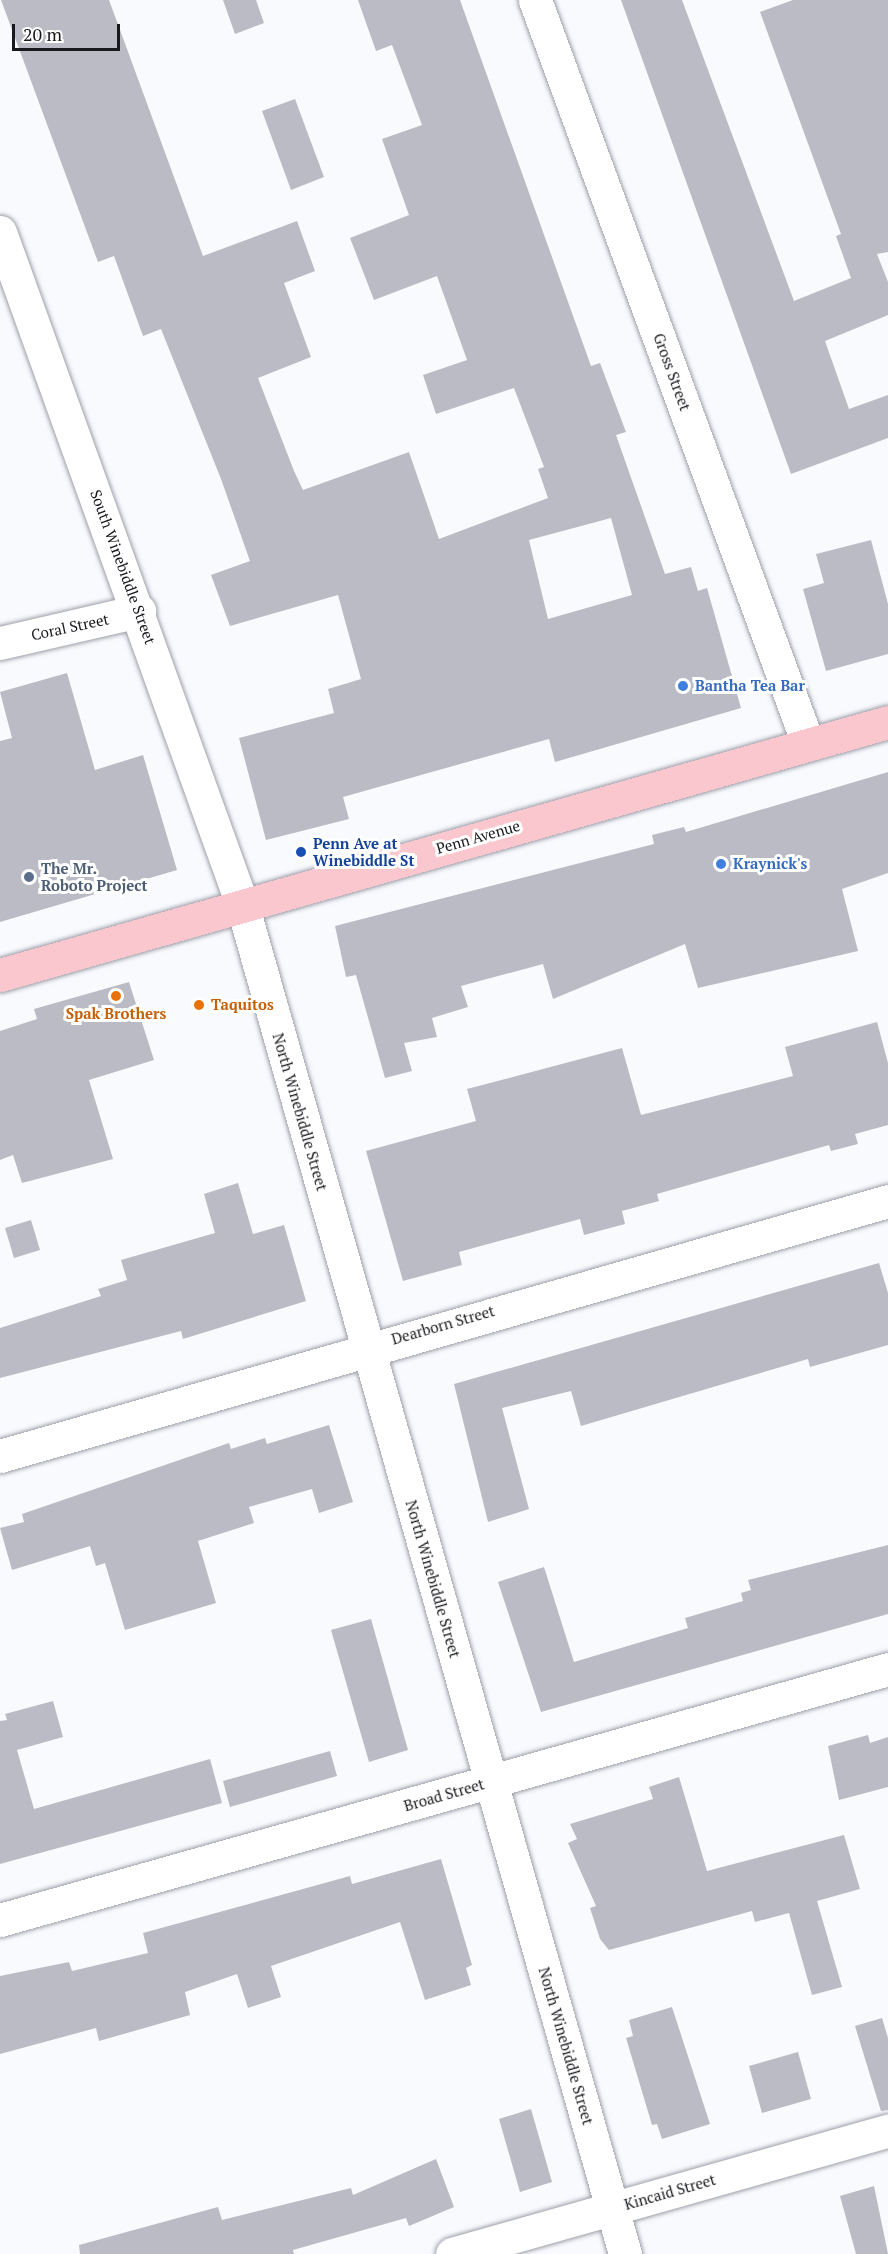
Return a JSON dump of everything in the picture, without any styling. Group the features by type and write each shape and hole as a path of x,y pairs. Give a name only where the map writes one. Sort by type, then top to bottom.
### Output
{"main road":[{"name":"Penn Avenue","path":"0,975 242,904 888,722"}],"street":[{"name":"Gross Street","path":"535,0 808,744"},
{"name":"South Winebiddle Street","path":"0,232 139,611 242,904"},
{"name":"Coral Street","path":"0,643 139,611"},
{"name":"North Winebiddle Street","path":"242,904 371,1346 625,2254"},
{"name":"Dearborn Street","path":"0,1456 371,1346 888,1201"},
{"name":"Broad Street","path":"0,1920 888,1669"},
{"name":"Kincaid Street","path":"452,2254 888,2131"}],"building":[{"path":"1,0 109,0 203,256 297,221 315,271 284,283 311,357 258,378 303,490 409,452 439,539 548,498 538,469 544,467 514,388 436,414 423,375 467,360 437,276 374,300 350,238 409,215 382,139 422,125 392,45 376,51 358,0 460,0 591,366 600,363 626,432 616,435 665,574 691,567 698,591 707,588 741,708 555,762 549,739 343,797 349,819 266,840 239,738 334,713 328,689 361,679 338,595 230,626 211,575 250,561 221,479 161,329 143,336 114,256 98,262","holes":["611,518 632,595 548,619 529,540"]},
{"path":"223,0 256,0 264,23 235,34"},
{"path":"621,0 682,0 794,301 851,278 836,236 841,234 760,12 793,0 888,0 888,252 877,254 888,282 888,315 825,341 849,409 888,395 888,438 791,474"},
{"path":"295,99 324,177 291,190 262,111"},
{"path":"871,540 888,604 888,654 826,671 803,589 824,583 816,554"},
{"path":"67,673 95,770 143,755 177,870 0,922 0,741 12,738 0,692"},
{"path":"888,772 888,873 842,889 858,951 698,988 685,944 553,999 543,964 461,986 468,1007 432,1018 437,1037 404,1043 412,1071 385,1078 356,975 346,977 335,926 654,844 652,835 684,827 686,832"},
{"path":"129,982 154,1060 89,1080 113,1159 22,1183 13,1155 0,1160 0,1031 37,1019 34,1009"},
{"path":"877,1022 888,1063 888,1125 855,1134 858,1144 831,1151 829,1145 657,1194 659,1201 622,1211 625,1224 584,1235 580,1219 459,1252 462,1265 403,1281 366,1151 476,1121 467,1089 622,1048 641,1115 793,1076 785,1047"},
{"path":"238,1183 253,1234 284,1225 306,1301 183,1339 181,1331 0,1378 0,1328 101,1296 98,1289 127,1280 121,1260 215,1233 204,1194"},
{"path":"31,1220 40,1250 14,1258 5,1228"},
{"path":"879,1263 888,1293 888,1345 810,1367 808,1359 581,1426 571,1391 502,1408 529,1509 488,1522 454,1384"},
{"path":"329,1425 353,1502 319,1513 312,1489 249,1507 254,1523 198,1541 216,1603 125,1630 105,1563 96,1566 90,1546 12,1570 0,1528 24,1522 22,1514 229,1443 231,1449 265,1438 267,1444"},
{"path":"888,1545 888,1614 541,1712 498,1582 544,1567 574,1662 688,1628 685,1618 743,1601 741,1593 751,1590 748,1580"},
{"path":"371,1619 408,1750 369,1762 331,1630"},
{"path":"53,1701 63,1737 17,1750 34,1809 210,1759 222,1803 0,1864 0,1721 7,1720 5,1714"},
{"path":"868,1735 870,1743 888,1737 888,1787 839,1800 828,1746"},
{"path":"330,1751 337,1776 230,1807 223,1781"},
{"path":"679,1777 707,1871 844,1835 860,1889 817,1901 842,1987 812,1995 789,1913 755,1922 752,1911 609,1950 600,1939 590,1908 596,1906 568,1843 577,1839 570,1824 653,1799 649,1787"},
{"path":"441,1859 472,1965 466,1968 471,1985 425,2000 400,1922 271,1966 281,1997 248,2008 237,1974 185,1992 190,2015 99,2041 96,2028 0,2054 0,1976 69,1962 72,1971 148,1953 143,1933 350,1876 352,1884"},
{"path":"672,2007 710,2124 662,2139 657,2124 652,2125 626,2038 633,2036 629,2020"},
{"path":"882,2018 888,2038 888,2110 881,2111 855,2026"},
{"path":"798,2052 811,2099 762,2113 749,2066"},
{"path":"531,2109 552,2182 520,2192 499,2119"},
{"path":"436,2159 454,2207 409,2226 406,2218 293,2250 294,2254 80,2254 79,2245 218,2207 222,2220 351,2188 353,2195"},
{"path":"874,2186 888,2254 856,2254 840,2196"}],"place":[{"name":"Bantha Tea Bar","path":"683,686"},
{"name":"Penn Ave at Winebiddle St","path":"301,852"},
{"name":"Kraynick's","path":"721,864"},
{"name":"The Mr. Roboto Project","path":"29,877"},
{"name":"Spak Brothers","path":"116,996"},
{"name":"Taquitos","path":"199,1005"}]}
